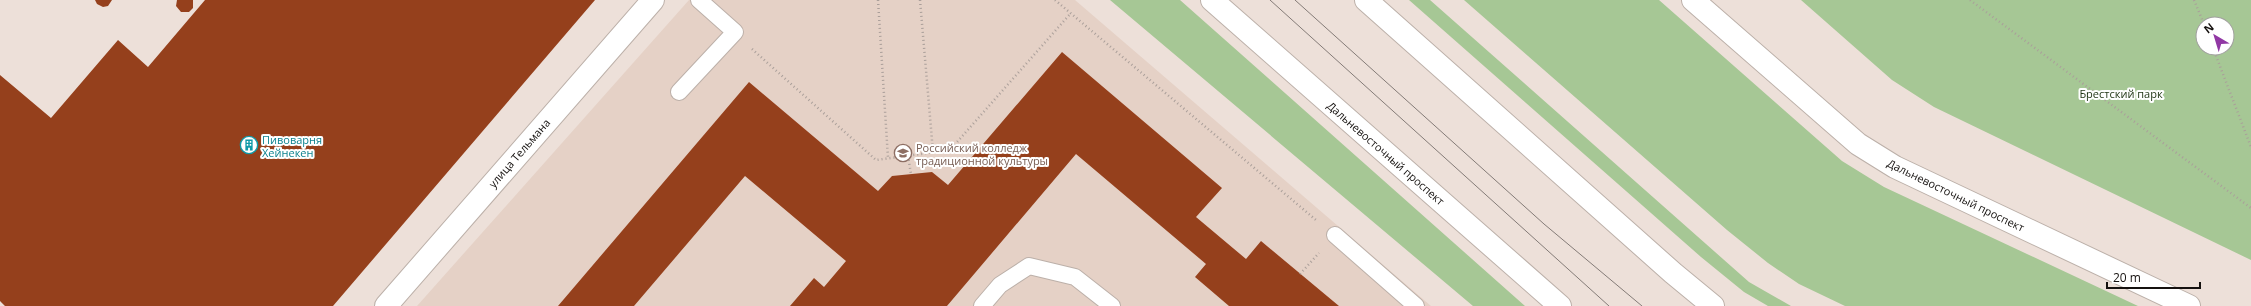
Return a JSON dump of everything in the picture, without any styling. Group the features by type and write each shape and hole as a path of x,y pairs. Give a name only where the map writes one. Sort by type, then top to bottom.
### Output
{"street":[{"name":"улица Тельмана","path":"386,306 653,0"},
{"name":"Дальневосточный проспект","path":"1212,0 1560,306"},
{"path":"1366,0 1673,274 1713,306"},
{"name":"Дальневосточный проспект","path":"1693,0 1858,144 1895,167 2189,306"}],"lane":[{"path":"679,92 735,32 699,0"},
{"path":"1335,235 1416,306"},
{"path":"982,306 1000,285 1029,266 1075,277 1112,306"}],"path":[{"path":"878,0 888,158"},
{"path":"920,0 933,152"},
{"path":"1055,0 1335,235 1300,274"},
{"path":"1970,0 2251,208"},
{"path":"2194,0 2201,16"},
{"path":"735,32 876,160 950,150 1071,13"},
{"path":"2216,56 2251,147"},
{"path":"908,156 911,174"}],"shaded area":[{"name":"Российский колледж традиционной культуры","path":"689,0 1075,0 1431,306 417,306"}],"green space":[{"path":"1110,0 1180,0 1525,306 1473,306"},
{"path":"1409,0 1430,0 1749,282 1791,306 1768,306 1744,292 1701,257"},
{"path":"1464,0 1659,0 1842,161 1884,187 2138,306 1845,306 1799,284 1768,263 1727,230"},
{"name":"Брестский парк","path":"1801,0 2251,0 2251,260 1934,107 1892,80"}],"building":[{"path":"95,0 112,0 108,6 103,7 97,4"},
{"path":"177,0 193,0 193,8 189,12 181,12 176,6"},
{"name":"Пивоварня Хейнекен","path":"205,0 595,0 333,306 5,306 0,301 0,75 51,118 118,40 148,67"},
{"path":"1062,52 1222,188 1196,217 1246,259 1261,241 1339,306 1229,306 1195,277 1206,264 1076,154 947,306 790,306 814,278 824,287 846,261 745,176 634,306 558,306 749,82 878,191 892,176 932,172 948,185"}],"tram line":[{"path":"1270,0 1609,306"},
{"path":"1295,0 1544,224 1642,306"}],"place":[{"name":"Пивоварня Хейнекен","path":"249,145"},
{"name":"Российский колледж традиционной культуры","path":"903,153"}]}
